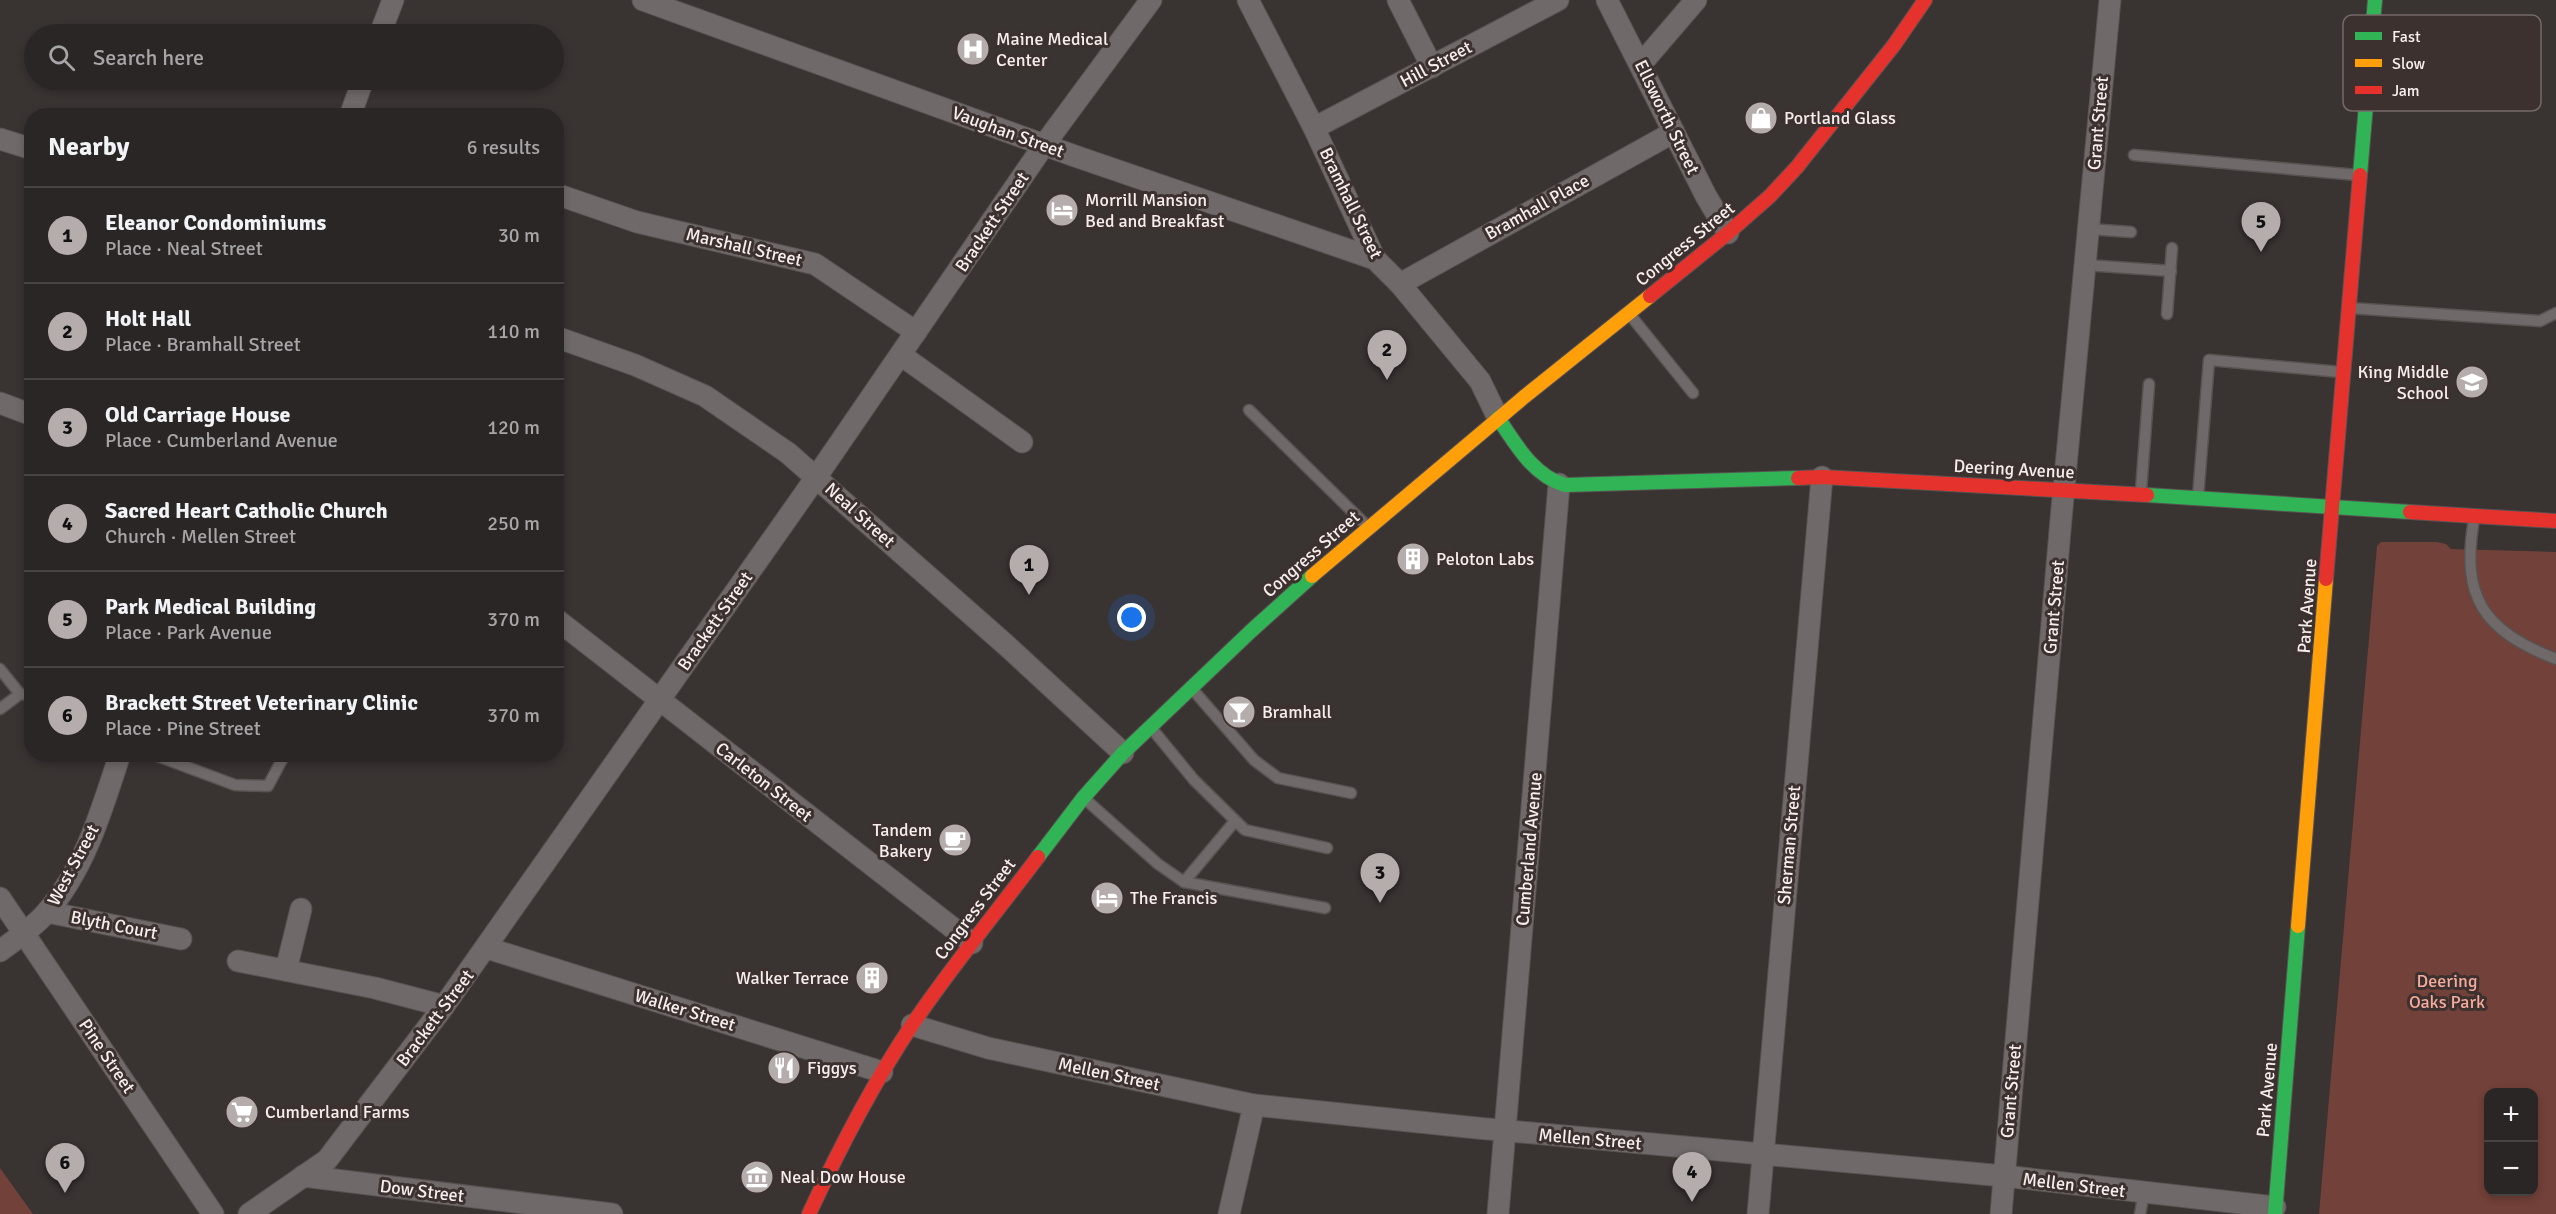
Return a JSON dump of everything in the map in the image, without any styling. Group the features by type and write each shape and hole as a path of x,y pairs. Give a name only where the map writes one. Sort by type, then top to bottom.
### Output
{"main road":[{"name":"Congress Street","path":"809,1214 835,1157 882,1072 912,1025 1083,798 1124,753 1251,631 1368,527 1498,418 1728,234 1797,167 1894,45 1925,0"},
{"name":"Park Avenue","path":"2374,15 2375,0"},
{"name":"Park Avenue","path":"2275,1210 2366,111"},
{"path":"1498,418 1515,443 1543,475 1559,484"},
{"name":"Deering Avenue","path":"1559,484 1583,486 1822,477 2064,489 2556,521"}],"street":[{"path":"384,24 393,0"},
{"name":"Vaughan Street","path":"643,0 1044,145 1375,259"},
{"name":"Brackett Street","path":"249,1214 327,1160 444,1006 817,476 1044,145 1151,0"},
{"name":"Bramhall Street","path":"1248,0 1314,128 1375,259 1400,284 1480,381 1498,418"},
{"path":"1398,0 1432,67"},
{"name":"Hill Street","path":"1314,128 1558,0"},
{"name":"Ellsworth Street","path":"1607,0 1728,234"},
{"path":"1641,64 1696,0"},
{"name":"Grant Street","path":"2001,1214 2064,489 2110,0"},
{"path":"353,108 359,90"},
{"name":"Bramhall Place","path":"1400,284 1674,132"},
{"path":"0,139 24,146"},
{"name":"Marshall Street","path":"564,197 637,222 815,264 916,332"},
{"name":"Neal Street","path":"564,340 635,365 705,396 788,453 817,476 1124,753"},
{"path":"901,355 1022,442"},
{"path":"0,403 24,412"},
{"name":"Sherman Street","path":"1758,1214 1822,477"},
{"name":"Cumberland Avenue","path":"1498,1214 1559,484"},
{"name":"Carleton Street","path":"564,625 972,943"},
{"name":"West Street","path":"0,951 25,933 47,912 88,845 117,762"},
{"name":"Pine Street","path":"0,898 213,1214"},
{"path":"286,970 301,909"},
{"name":"Blyth Court","path":"47,912 181,939"},
{"name":"Walker Street","path":"487,948 882,1072"},
{"path":"238,961 375,988 444,1006"},
{"name":"Mellen Street","path":"912,1025 988,1048 1254,1105 1505,1131 2004,1176 2142,1204 2275,1210"},
{"path":"1229,1214 1254,1105"},
{"name":"Dow Street","path":"303,1176 563,1211 612,1214"}],"lane":[{"path":"2134,155 2361,175"},
{"path":"2089,229 2132,232"},
{"path":"2167,314 2172,248"},
{"path":"2086,265 2170,271"},
{"path":"2349,308 2540,321 2556,313"},
{"path":"1629,313 1693,393"},
{"path":"2198,498 2209,360 2343,372"},
{"path":"2140,494 2149,384"},
{"path":"1249,410 1368,527"},
{"path":"2475,514 2469,548 2471,580 2485,611 2512,637 2535,651 2556,659"},
{"path":"0,669 24,693"},
{"path":"1191,688 1254,760 1278,778 1351,793"},
{"path":"0,709 24,696"},
{"path":"1150,728 1194,780 1245,830 1327,848"},
{"path":"173,762 235,785 268,786 281,762"},
{"path":"1083,798 1158,864 1185,882 1325,908"},
{"path":"1185,882 1235,821"}],"green space":[{"name":"Deering Oaks Park","path":"2381,542 2437,542 2446,544 2451,549 2556,552 2556,1214 2319,1214 2377,546"},
{"path":"0,1168 33,1214 0,1214"}],"traffic: fast":[{"path":"2374,15 2375,0"},
{"path":"2360,175 2365,111"},
{"path":"1498,418 1526,458 1543,474 1565,485 1798,478"},
{"path":"2147,495 2410,512"},
{"path":"1038,857 1083,798 1123,753 1312,576"},
{"path":"2275,1214 2298,926"}],"traffic: slow":[{"path":"1312,576 1524,397 1650,296"},
{"path":"2298,926 2326,579"}],"traffic: jam":[{"path":"1650,296 1728,233 1770,196 1797,167 1894,45 1925,0"},
{"path":"2326,579 2360,175"},
{"path":"1798,478 1822,477 2147,495"},
{"path":"2410,512 2556,521"},
{"path":"809,1214 832,1165 897,1048 942,982 1038,857"}],"place":[{"name":"Maine Medical Center","path":"973,49"},
{"name":"Portland Glass","path":"1761,118"},
{"name":"Morrill Mansion Bed and Breakfast","path":"1062,210"},
{"name":"Park Medical Building","path":"2261,252"},
{"name":"Holt Hall","path":"1387,380"},
{"name":"King Middle School","path":"2472,382"},
{"name":"Peloton Labs","path":"1413,559"},
{"name":"Eleanor Condominiums","path":"1029,595"},
{"name":"Bramhall","path":"1239,712"},
{"name":"Tandem Bakery","path":"955,840"},
{"name":"The Francis","path":"1107,898"},
{"name":"Old Carriage House","path":"1380,903"},
{"name":"Walker Terrace","path":"872,978"},
{"name":"Figgys","path":"784,1068"},
{"name":"Cumberland Farms","path":"242,1112"},
{"name":"Neal Dow House","path":"757,1177"},
{"name":"Brackett Street Veterinary Clinic","path":"65,1193"},
{"name":"Sacred Heart Catholic Church","path":"1692,1202"}]}
